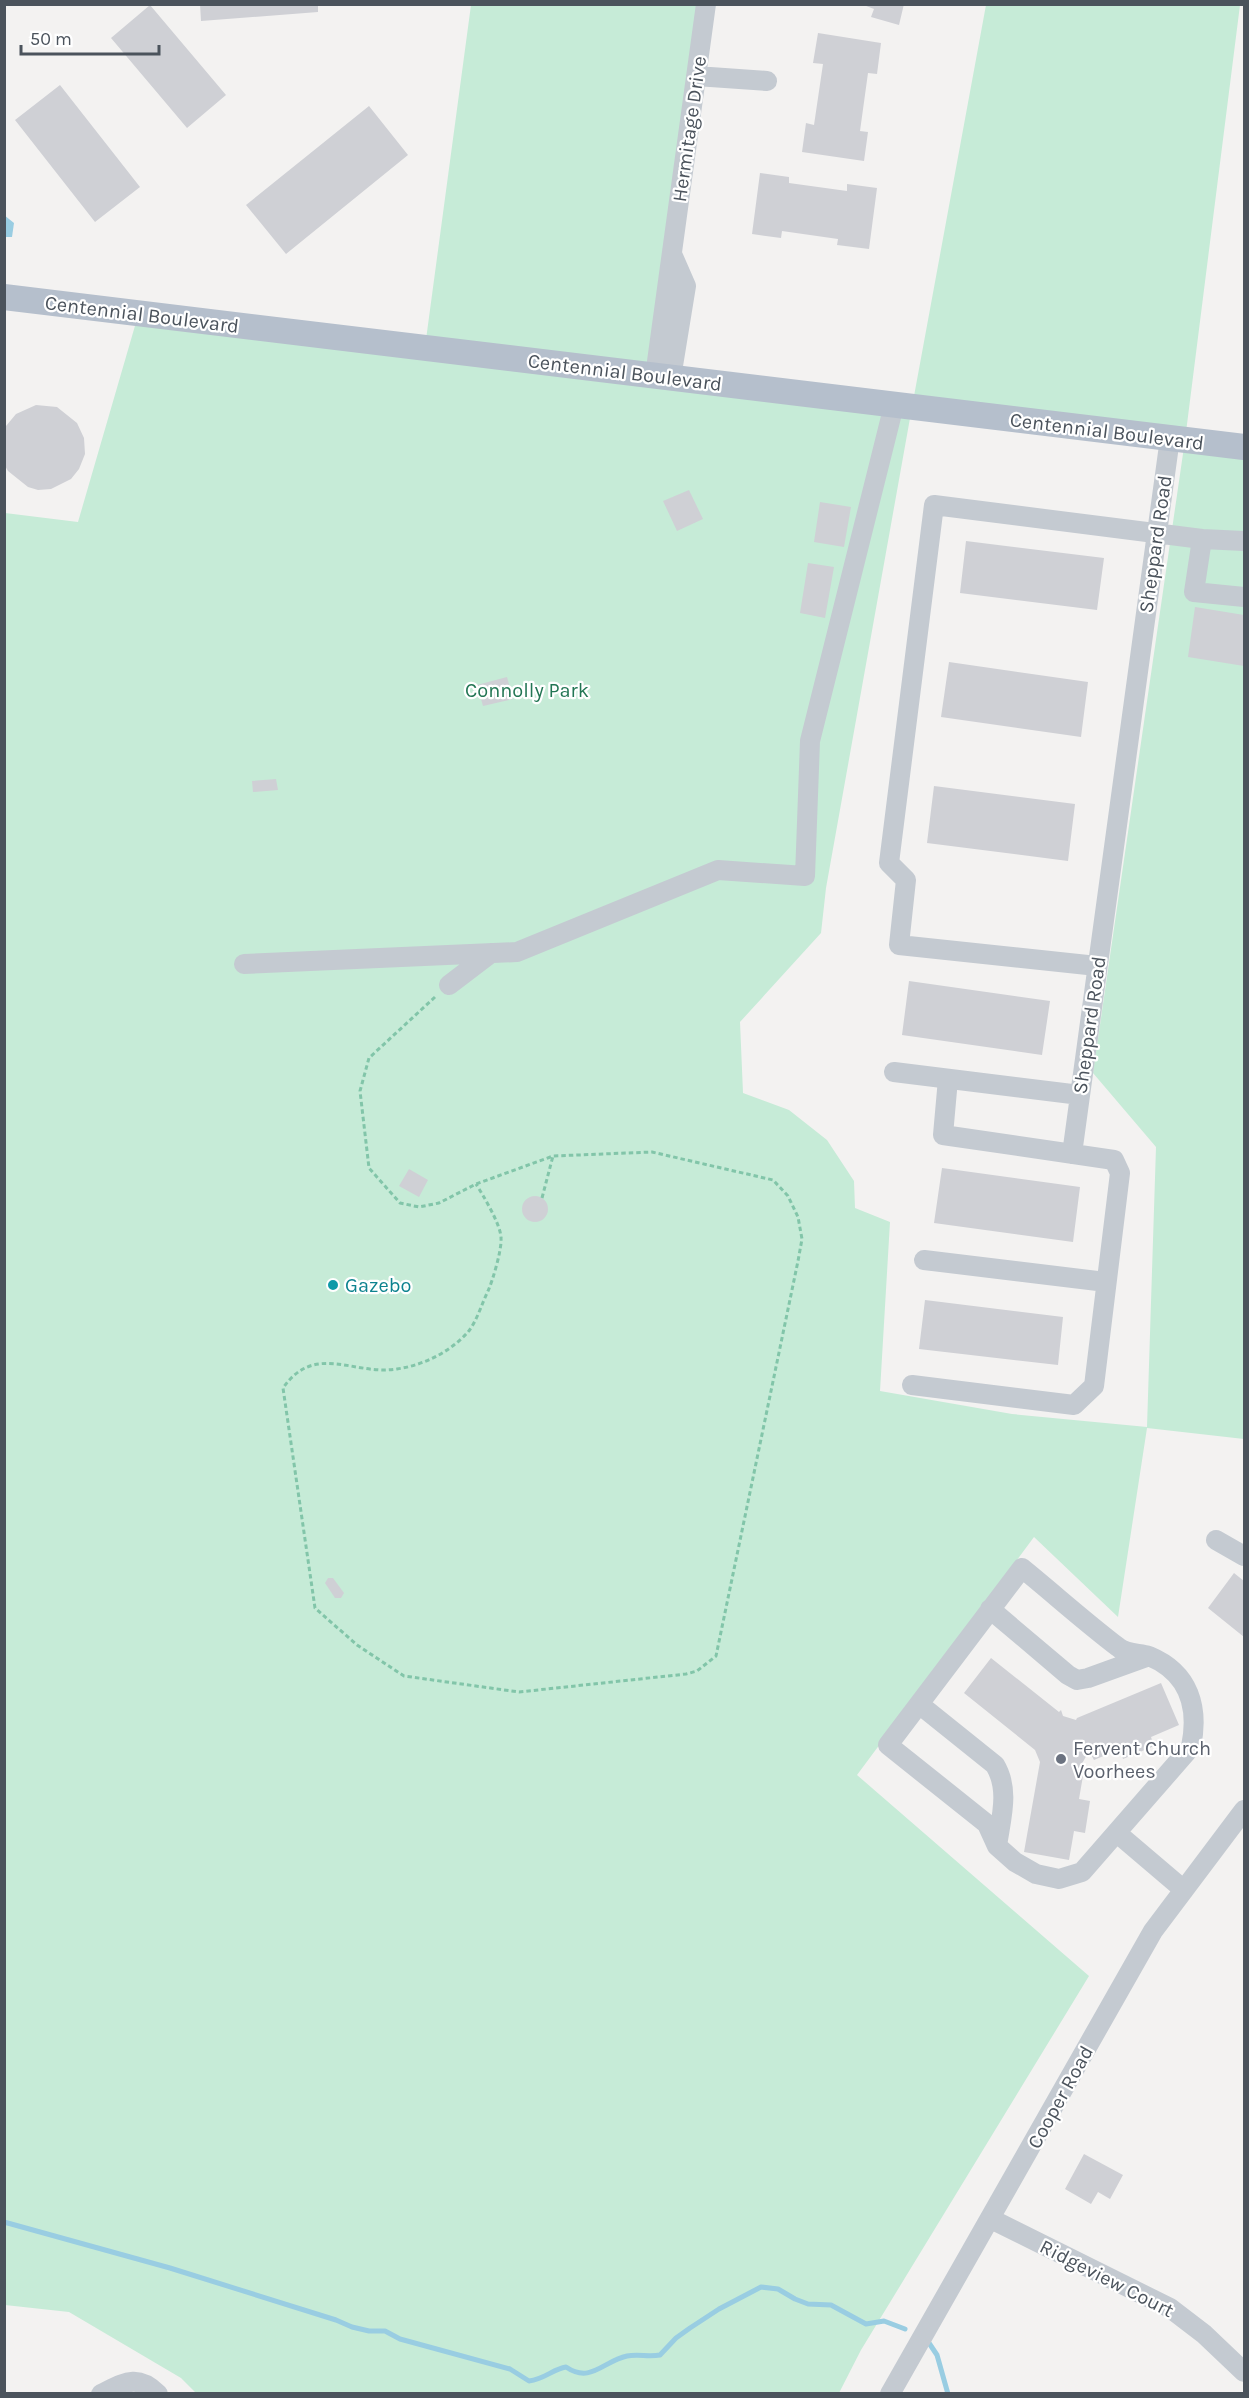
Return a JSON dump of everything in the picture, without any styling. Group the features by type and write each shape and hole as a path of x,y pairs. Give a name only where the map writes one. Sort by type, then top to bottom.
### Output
{"main road":[{"name":"Centennial Boulevard","path":"4,297 1245,447"}],"street":[{"name":"Hermitage Drive","path":"663,377 686,286 672,254 706,4"},
{"path":"696,76 767,81"},
{"path":"244,964 517,952 718,870 806,876 810,741 894,405"},
{"name":"Sheppard Road","path":"1072,1154 1170,438"},
{"path":"1097,966 899,945 906,880 889,863 934,505 1202,539 1245,542"},
{"path":"1202,539 1194,592 1245,597"},
{"path":"449,985 491,954"},
{"path":"894,1072 1080,1095"},
{"path":"912,1385 1074,1405 1094,1386 1120,1173 1114,1160 943,1135 948,1079"},
{"path":"924,1260 1106,1282"},
{"path":"1216,1540 1245,1556"},
{"path":"1022,1568 1121,1650 1149,1656 1168,1667 1183,1683 1193,1703 1195,1726 1191,1747 1082,1872 1059,1879 1036,1874 1015,1862 998,1846 987,1824 888,1745 1022,1568"},
{"path":"990,1610 1077,1680 1149,1656"},
{"path":"919,1704 995,1765 1002,1775 1005,1788 998,1846"},
{"name":"Cooper Road","path":"890,2394 1153,1931 1245,1810"},
{"path":"1116,1833 1184,1890"},
{"name":"Ridgeview Court","path":"991,2219 1170,2308 1204,2334 1245,2372"},
{"path":"101,2394 128,2380 148,2384 158,2394"}],"path":[{"path":"449,985 369,1058 360,1090 369,1168 399,1203 419,1207 439,1203 476,1184 553,1156 652,1152 773,1180 788,1197 798,1217 801,1239 798,1262 716,1656 697,1671 519,1692 404,1676 357,1645 315,1608 283,1388 291,1376 303,1368 316,1364 395,1370 435,1359 469,1331 491,1286 502,1237 487,1202 476,1184"},
{"path":"542,1198 553,1156"}],"green space":[{"name":"Connolly Park","path":"471,5 705,5 655,375 912,407 826,888 821,933 740,1022 743,1093 789,1110 827,1140 854,1181 855,1208 890,1222 880,1391 1012,1414 1147,1427 1156,1147 1093,1073 1185,440 1244,448 1244,1439 1147,1428 1118,1617 1034,1537 857,1775 1089,1976 861,2350 839,2393 196,2393 181,2378 69,2312 5,2305 5,513 78,522 139,312 425,347"},
{"path":"986,5 1240,5 1185,440 912,407"}],"water":[{"path":"4,215 14,223 12,237 5,237"}],"building":[{"path":"200,4 318,4 318,12 201,21"},
{"path":"861,4 904,4 899,25 871,17 874,9"},
{"path":"150,5 226,95 187,128 111,38"},
{"path":"818,33 881,43 877,74 868,73 860,131 868,132 864,161 802,152 806,123 814,125 823,64 813,63"},
{"path":"60,85 140,187 95,222 15,120"},
{"path":"369,106 408,155 286,254 246,205"},
{"path":"760,173 789,177 789,183 847,191 847,184 877,188 869,249 837,245 838,239 782,231 781,238 752,234"},
{"path":"36,405 57,407 77,423 84,438 85,454 79,469 71,479 51,489 38,490 28,487 8,471 4,464 6,426 16,414"},
{"path":"689,490 703,519 677,531 663,501"},
{"path":"820,502 851,507 844,547 814,542"},
{"path":"966,541 1104,558 1097,610 960,593"},
{"path":"808,563 834,567 825,618 800,613"},
{"path":"1195,607 1244,615 1244,666 1188,657"},
{"path":"949,662 1088,682 1081,737 941,717"},
{"path":"507,677 513,699 483,706 477,685"},
{"path":"276,779 278,790 253,792 252,781"},
{"path":"934,786 1075,804 1068,861 927,843"},
{"path":"909,981 1050,1001 1042,1055 902,1035"},
{"path":"942,1168 1080,1187 1073,1242 934,1223"},
{"path":"409,1169 428,1180 419,1197 399,1186"},
{"path":"535,1196 544,1200 548,1209 544,1218 535,1222 526,1218 522,1209 526,1200"},
{"name":"Gazebo","path":"333,1280 337,1281 337,1289 333,1290 329,1289 328,1285 329,1281"},
{"path":"925,1300 1063,1317 1058,1365 919,1349"},
{"path":"1234,1573 1244,1581 1244,1637 1208,1608"},
{"path":"328,1578 333,1578 344,1593 341,1598 335,1598 325,1583"},
{"name":"Fervent Church Voorhees","path":"991,1658 1059,1712 1061,1710 1063,1716 1076,1720 1161,1683 1179,1725 1151,1737 1154,1746 1123,1759 1120,1749 1094,1760 1089,1751 1079,1769 1084,1770 1079,1799 1090,1801 1085,1833 1074,1831 1069,1860 1024,1852 1040,1762 1035,1750 964,1693"},
{"path":"1084,2154 1123,2175 1110,2199 1098,2192 1091,2204 1065,2189"}],"waterway":[{"path":"4,2222 170,2268 352,2327 369,2331 385,2331 400,2339 510,2369 529,2381 566,2367 583,2373 597,2370 627,2356 660,2355 676,2338 690,2328 719,2309 761,2287 778,2289 808,2304 831,2305 866,2324 884,2321 905,2329"},
{"path":"929,2343 937,2355 948,2394"}],"place":[{"name":"Gazebo","path":"333,1285"},
{"name":"Fervent Church Voorhees","path":"1061,1759"}]}
